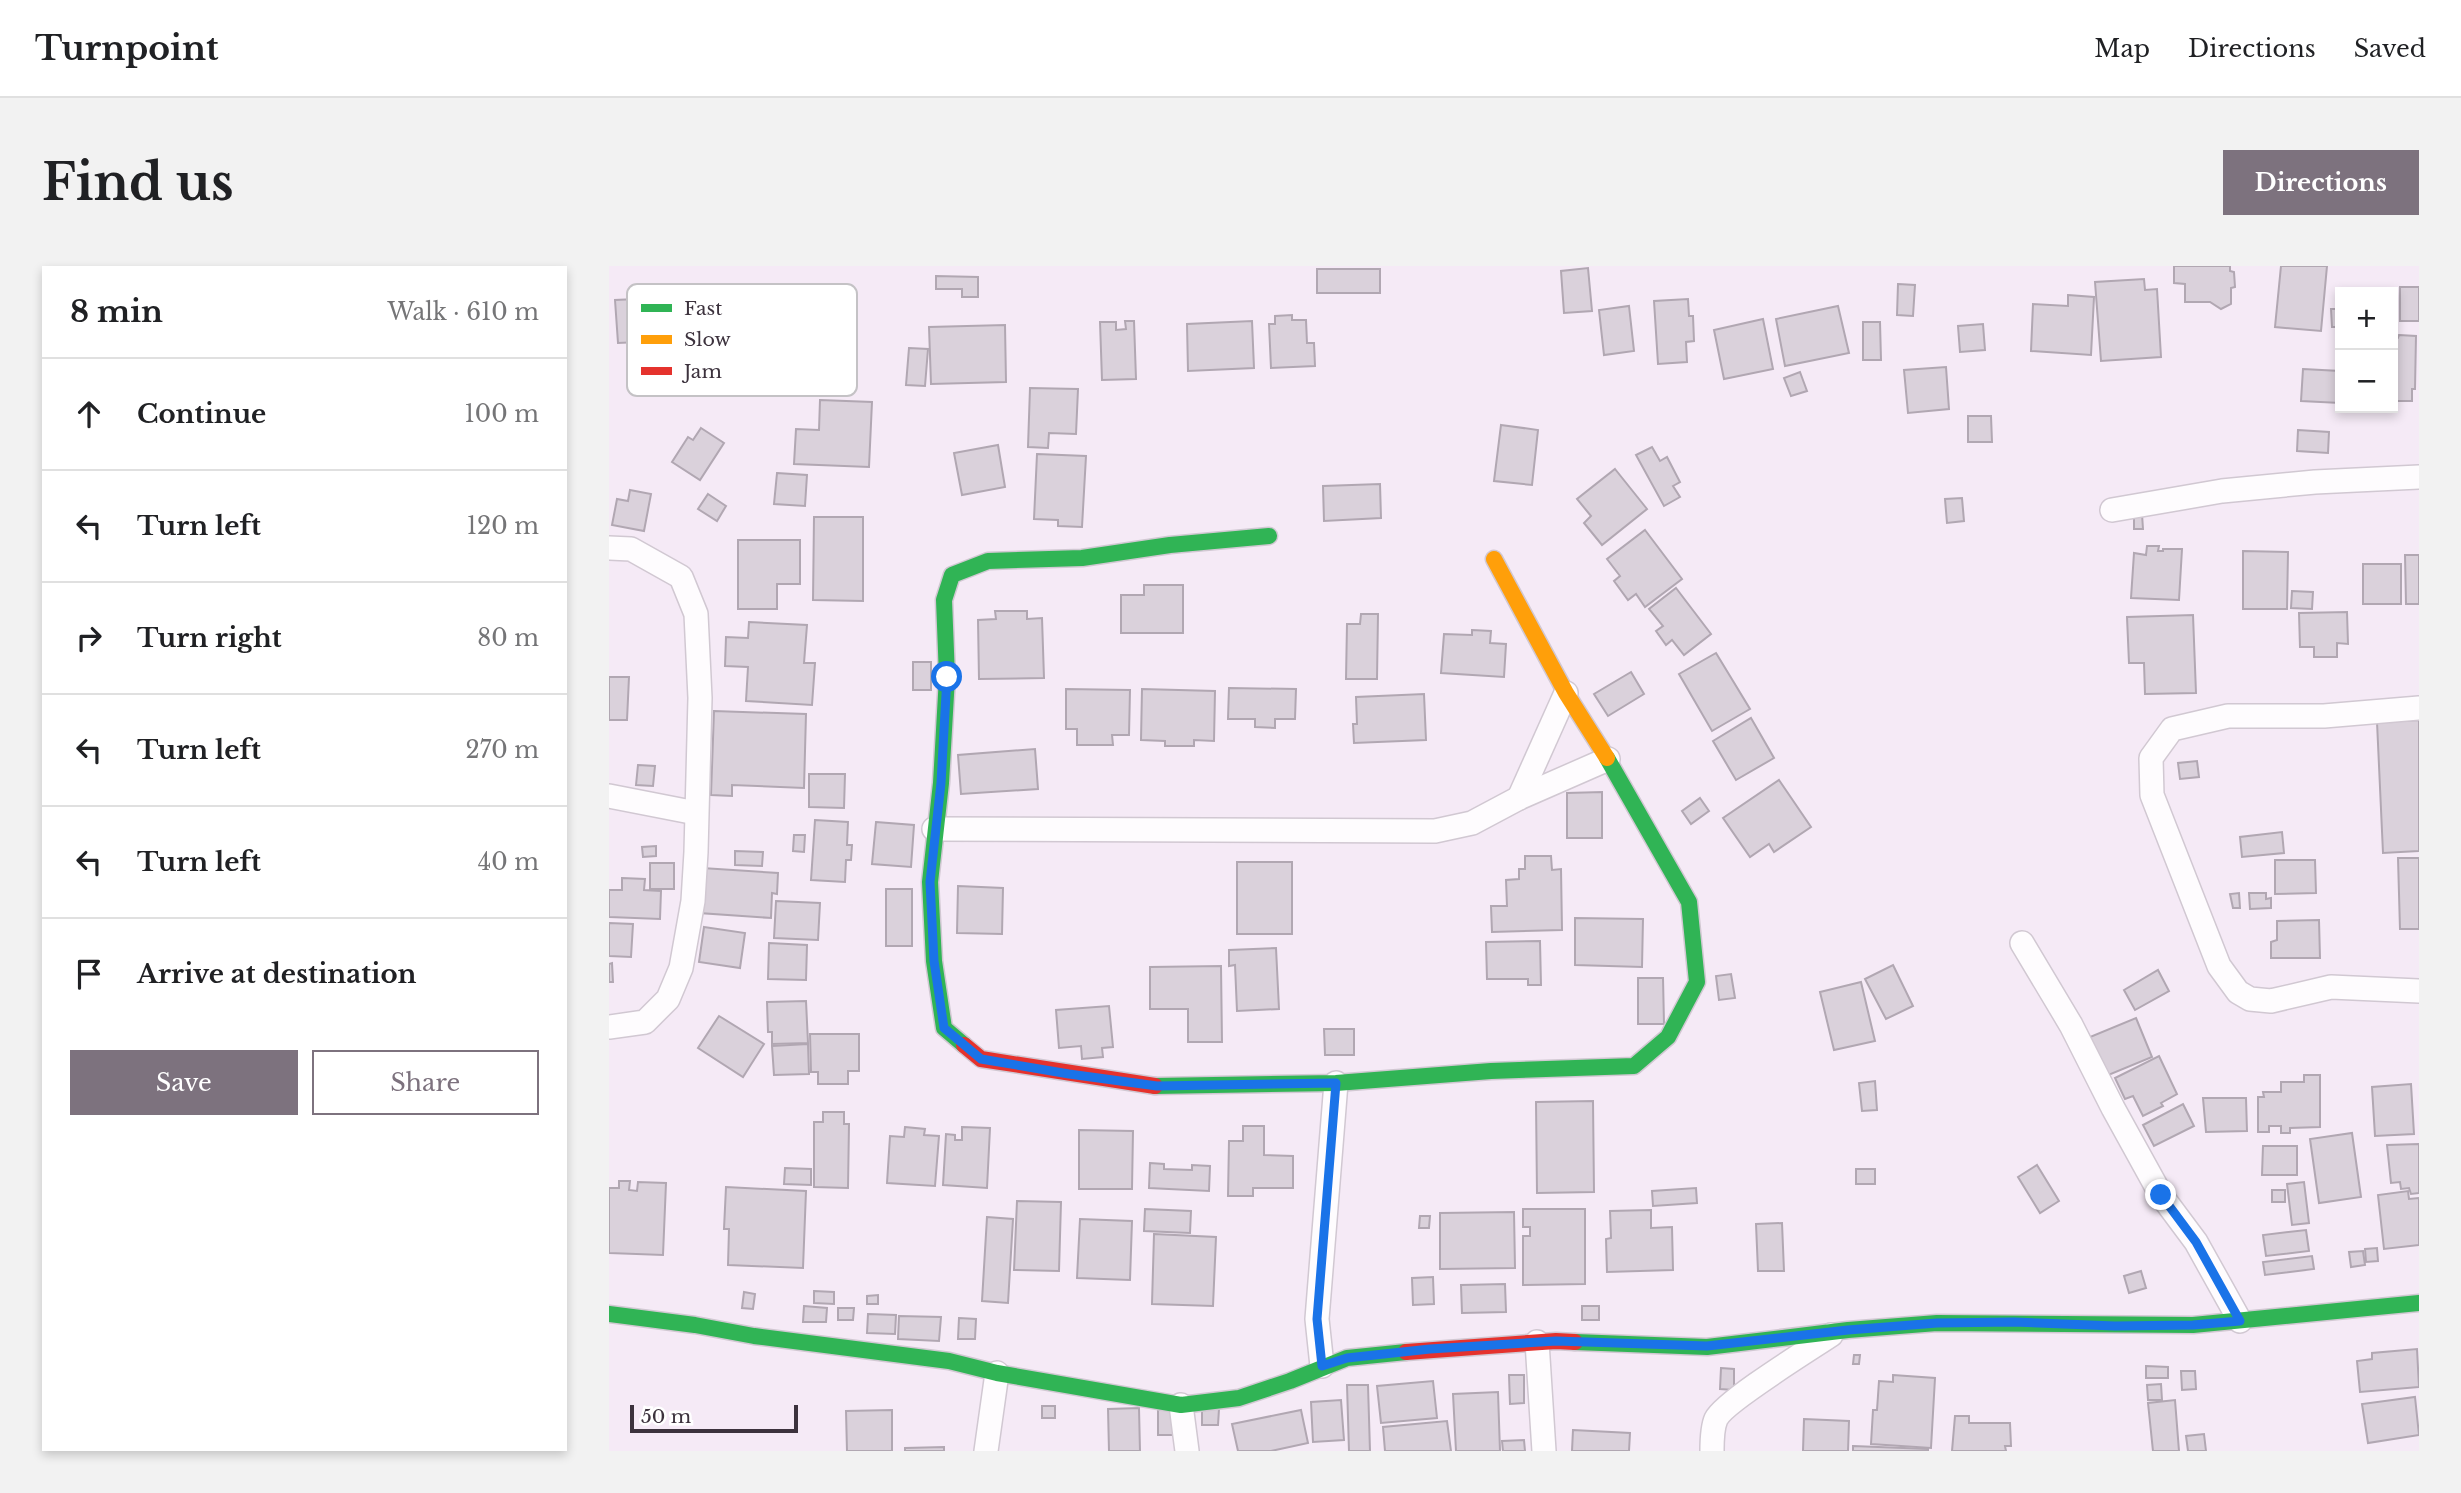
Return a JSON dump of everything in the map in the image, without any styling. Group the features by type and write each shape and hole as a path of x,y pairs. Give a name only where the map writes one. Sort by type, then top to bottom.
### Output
{"street":[{"path":"2112,510 2222,492 2315,482 2419,477"},
{"path":"1269,536 1183,543 1082,558 988,561 952,575 944,600 947,677 941,783 930,882 934,961 944,1028 981,1059 1157,1086 1336,1083 1490,1071 1634,1066 1668,1037 1697,982 1689,902 1608,759 1566,693 1494,559"},
{"path":"609,548 631,549 681,577 696,614 700,698 693,901 681,968 668,999 645,1022 609,1027"},
{"path":"1520,798 1566,693"},
{"path":"2419,708 2324,716 2228,716 2172,729 2151,758 2153,795 2219,966 2238,992 2250,999 2271,1000 2331,987 2419,991"},
{"path":"935,829 1435,831 1472,823 1520,798 1608,759"},
{"path":"609,796 696,813"},
{"path":"2022,943 2071,1025 2161,1195 2196,1242 2240,1321"},
{"path":"1322,1366 1317,1319 1336,1083"},
{"path":"609,1314 949,1361 996,1373 1181,1405 1239,1398 1347,1358 1430,1349 1537,1342 1707,1346 1937,1323 2193,1325 2419,1303"},
{"path":"1712,1451 1716,1417 1745,1392 1836,1331"},
{"path":"1537,1342 1544,1451"},
{"path":"986,1451 996,1373"},
{"path":"1181,1405 1187,1451"}],"building":[{"path":"2174,266 2230,266 2230,271 2234,272 2235,287 2231,288 2231,304 2221,309 2210,302 2185,302 2185,284 2174,283"},
{"path":"2281,266 2327,266 2321,331 2275,327"},
{"path":"1588,268 1592,311 1564,313 1561,271"},
{"path":"1317,269 1380,269 1380,293 1317,293"},
{"path":"936,276 978,277 978,297 962,297 962,289 936,289"},
{"path":"2144,279 2145,290 2157,289 2161,357 2101,361 2095,282"},
{"path":"1898,284 1915,285 1913,316 1897,315"},
{"path":"2400,287 2419,287 2419,321 2400,321"},
{"path":"2068,295 2094,297 2091,355 2031,351 2033,304 2068,306"},
{"path":"627,299 627,343 618,343 615,300"},
{"path":"1688,299 1689,316 1693,316 1694,341 1686,342 1687,362 1658,364 1654,301"},
{"path":"1629,306 1634,351 1604,355 1599,310"},
{"path":"1838,306 1849,353 1785,366 1776,319"},
{"path":"2331,309 2335,309 2335,327 2332,327"},
{"path":"1292,315 1292,320 1306,320 1307,343 1314,343 1315,366 1271,368 1269,324 1275,324 1275,316"},
{"path":"1763,319 1773,369 1724,379 1714,330"},
{"path":"1125,321 1134,321 1136,379 1102,380 1100,322 1116,322 1116,330 1126,329"},
{"path":"1252,321 1254,368 1188,371 1187,324"},
{"path":"1863,322 1880,322 1881,360 1863,360"},
{"path":"1983,324 1985,350 1960,352 1958,326"},
{"path":"1005,325 1006,382 931,384 929,327"},
{"path":"2399,335 2416,336 2415,389 2412,389 2412,401 2398,401"},
{"path":"909,348 928,349 925,386 906,385"},
{"path":"1946,367 1949,409 1908,413 1904,370"},
{"path":"2303,369 2335,371 2335,403 2301,401"},
{"path":"1800,372 1807,391 1791,396 1784,378"},
{"path":"1030,388 1078,389 1076,434 1049,433 1048,448 1028,447"},
{"path":"820,400 872,402 869,467 794,464 796,429 819,430"},
{"path":"1968,416 1991,416 1992,442 1968,442"},
{"path":"1501,425 1538,430 1532,485 1494,481"},
{"path":"701,428 724,443 700,480 672,462 688,437 693,440"},
{"path":"2298,430 2329,432 2328,453 2297,451"},
{"path":"998,445 1005,487 962,495 954,453"},
{"path":"1652,447 1660,461 1667,457 1680,482 1673,486 1680,497 1664,506 1636,455"},
{"path":"1037,454 1086,456 1082,527 1058,526 1058,520 1034,519"},
{"path":"1615,469 1647,509 1602,545 1584,523 1591,516 1577,499"},
{"path":"777,473 807,475 805,506 774,504"},
{"path":"1380,484 1381,518 1324,521 1323,486"},
{"path":"630,490 651,494 644,531 612,525 617,499 628,501"},
{"path":"708,494 726,506 717,521 698,509"},
{"path":"1962,498 1964,521 1947,523 1945,499"},
{"path":"2142,514 2143,529 2134,529 2134,515"},
{"path":"814,517 863,517 863,601 813,600"},
{"path":"1645,530 1682,579 1645,607 1636,594 1628,600 1614,581 1620,576 1607,559"},
{"path":"738,540 800,540 800,584 777,584 777,609 738,609"},
{"path":"2147,546 2159,546 2158,551 2182,549 2179,600 2131,598 2134,553 2146,555"},
{"path":"2243,551 2288,552 2287,609 2243,609"},
{"path":"2405,555 2419,555 2419,604 2406,604"},
{"path":"2363,564 2401,564 2401,604 2363,604"},
{"path":"1144,585 1183,585 1183,633 1121,633 1121,595 1144,595"},
{"path":"1676,588 1711,634 1684,655 1672,640 1666,645 1656,631 1663,626 1649,609"},
{"path":"2292,591 2313,592 2312,609 2291,608"},
{"path":"995,611 1027,611 1027,619 1042,618 1044,678 979,679 978,620 996,619"},
{"path":"2347,612 2348,644 2337,643 2337,657 2314,657 2314,647 2300,647 2299,613"},
{"path":"1361,614 1378,614 1377,679 1346,679 1347,624 1360,624"},
{"path":"2193,615 2196,693 2145,694 2144,663 2129,663 2127,617"},
{"path":"749,622 807,625 804,663 815,663 812,705 746,701 748,667 725,666 726,637 748,638"},
{"path":"1472,630 1491,631 1490,643 1506,644 1504,677 1441,673 1444,634 1472,635"},
{"path":"1716,653 1750,709 1712,731 1679,674"},
{"path":"913,662 931,662 931,690 913,690"},
{"path":"1631,672 1644,694 1608,716 1594,694"},
{"path":"609,677 629,677 627,720 609,720"},
{"path":"1229,688 1296,689 1295,719 1275,719 1275,728 1255,727 1255,719 1228,719"},
{"path":"1066,689 1130,690 1129,735 1112,735 1113,745 1077,745 1077,729 1066,729"},
{"path":"1142,689 1215,691 1214,741 1194,740 1194,746 1165,746 1165,741 1141,740"},
{"path":"1424,694 1426,740 1354,743 1353,724 1357,724 1356,697"},
{"path":"714,711 806,714 804,788 732,785 732,796 711,795"},
{"path":"1751,718 1774,758 1736,780 1713,741"},
{"path":"2419,720 2419,851 2383,853 2377,722"},
{"path":"1035,749 1038,789 961,794 958,755"},
{"path":"2197,761 2199,777 2180,779 2178,763"},
{"path":"638,765 655,766 653,786 636,785"},
{"path":"809,774 845,774 844,808 809,807"},
{"path":"1779,780 1811,827 1774,852 1769,844 1750,857 1723,818"},
{"path":"1602,792 1602,838 1567,838 1567,793"},
{"path":"1700,798 1709,811 1691,824 1682,811"},
{"path":"815,820 848,822 847,845 852,845 851,860 846,860 845,882 811,880"},
{"path":"876,822 914,825 911,867 872,864"},
{"path":"2282,832 2284,853 2242,857 2240,837"},
{"path":"794,835 805,835 804,852 793,851"},
{"path":"656,846 656,856 643,857 642,847"},
{"path":"735,851 763,852 762,866 735,865"},
{"path":"1525,856 1551,856 1552,870 1561,869 1562,930 1492,932 1491,906 1507,906 1506,880 1519,879 1519,869 1525,869"},
{"path":"2398,858 2419,858 2419,929 2400,929"},
{"path":"2275,860 2315,860 2316,893 2275,894"},
{"path":"1237,862 1292,862 1292,934 1237,934"},
{"path":"650,863 674,863 674,889 650,889"},
{"path":"702,868 778,873 777,894 772,893 771,918 699,913"},
{"path":"622,878 645,879 644,890 661,891 660,919 609,917 609,890 622,890"},
{"path":"958,886 1003,888 1002,934 957,933"},
{"path":"886,889 912,889 912,946 886,946"},
{"path":"2239,893 2240,908 2233,908 2230,894"},
{"path":"2249,893 2266,893 2266,899 2271,898 2271,908 2250,909"},
{"path":"776,901 820,903 818,940 774,938"},
{"path":"1575,918 1643,919 1642,967 1575,965"},
{"path":"2319,920 2320,958 2271,958 2271,942 2277,940 2277,921"},
{"path":"609,923 633,924 631,957 609,956"},
{"path":"704,927 745,933 740,968 699,962"},
{"path":"1540,941 1541,985 1528,985 1528,979 1487,979 1486,942"},
{"path":"769,943 807,945 806,980 768,979"},
{"path":"1276,948 1279,1009 1237,1011 1235,965 1229,966 1229,950"},
{"path":"612,963 613,982 609,982 609,964"},
{"path":"1893,965 1913,1006 1886,1019 1865,979"},
{"path":"1221,966 1222,1042 1188,1042 1188,1009 1150,1009 1150,967"},
{"path":"2158,970 2169,991 2135,1010 2124,990"},
{"path":"1731,974 1735,998 1719,1000 1716,976"},
{"path":"1638,978 1663,978 1664,1024 1638,1024"},
{"path":"1861,982 1875,1041 1834,1050 1820,992"},
{"path":"806,1001 808,1043 772,1044 772,1032 768,1032 767,1002"},
{"path":"1109,1006 1113,1047 1102,1048 1103,1057 1082,1059 1081,1046 1059,1048 1056,1010"},
{"path":"719,1016 764,1044 743,1077 698,1048"},
{"path":"2136,1018 2152,1057 2106,1076 2090,1037"},
{"path":"1324,1029 1354,1029 1354,1055 1325,1055"},
{"path":"810,1034 859,1034 859,1071 848,1071 848,1084 818,1084 818,1072 811,1072"},
{"path":"808,1044 809,1074 774,1075 772,1046"},
{"path":"2159,1056 2177,1094 2161,1103 2163,1106 2143,1116 2133,1096 2125,1099 2115,1078"},
{"path":"2304,1075 2320,1075 2320,1127 2290,1128 2290,1133 2281,1133 2281,1126 2269,1126 2269,1132 2258,1132 2258,1097 2264,1097 2263,1092 2281,1092 2281,1082 2304,1082"},
{"path":"1875,1081 1877,1110 1862,1111 1859,1083"},
{"path":"2411,1084 2414,1134 2375,1136 2372,1087"},
{"path":"2203,1098 2246,1098 2247,1131 2206,1132"},
{"path":"1593,1101 1594,1192 1537,1193 1536,1102"},
{"path":"2183,1104 2194,1126 2154,1146 2143,1125"},
{"path":"823,1112 844,1112 844,1124 849,1124 848,1188 814,1187 814,1122 823,1122"},
{"path":"1243,1126 1264,1126 1264,1155 1293,1156 1293,1188 1253,1188 1253,1196 1228,1196 1229,1141 1243,1141"},
{"path":"905,1127 925,1129 924,1135 939,1136 935,1186 887,1183 890,1136 904,1137"},
{"path":"962,1127 990,1128 987,1188 943,1185 946,1134 955,1135 955,1140 962,1140"},
{"path":"1079,1130 1133,1131 1132,1189 1079,1189"},
{"path":"2352,1133 2361,1197 2319,1203 2310,1139"},
{"path":"2419,1144 2419,1193 2411,1194 2409,1188 2401,1189 2400,1182 2391,1183 2387,1145"},
{"path":"2263,1146 2297,1146 2297,1175 2262,1175"},
{"path":"1150,1163 1164,1164 1164,1169 1192,1170 1192,1165 1210,1166 1209,1191 1149,1188"},
{"path":"2037,1165 2059,1201 2040,1213 2018,1177"},
{"path":"785,1168 811,1169 811,1185 784,1184"},
{"path":"1856,1169 1875,1169 1875,1184 1856,1184"},
{"path":"619,1181 630,1181 629,1190 637,1191 638,1182 666,1183 663,1255 609,1253 609,1188 619,1188"},
{"path":"2304,1182 2309,1223 2292,1225 2287,1184"},
{"path":"726,1187 806,1191 803,1268 728,1265 729,1229 724,1229"},
{"path":"1696,1188 1697,1203 1653,1206 1652,1191"},
{"path":"2272,1190 2285,1190 2285,1202 2272,1202"},
{"path":"2408,1191 2409,1199 2419,1198 2419,1245 2384,1249 2378,1195"},
{"path":"1017,1201 1061,1202 1059,1271 1014,1270"},
{"path":"1145,1209 1191,1211 1190,1233 1144,1231"},
{"path":"1523,1209 1585,1209 1585,1284 1523,1285 1523,1236 1530,1236 1530,1227 1523,1227"},
{"path":"1651,1210 1651,1228 1672,1227 1673,1270 1607,1272 1606,1239 1611,1238 1610,1211"},
{"path":"1514,1212 1515,1268 1440,1269 1440,1213"},
{"path":"1420,1216 1430,1216 1429,1228 1419,1228"},
{"path":"987,1217 1013,1219 1008,1303 982,1301"},
{"path":"1080,1219 1132,1221 1130,1280 1077,1278"},
{"path":"1782,1223 1784,1271 1758,1271 1756,1224"},
{"path":"2306,1230 2309,1251 2266,1256 2263,1235"},
{"path":"1154,1234 1216,1237 1213,1306 1152,1304"},
{"path":"2377,1248 2378,1261 2366,1262 2365,1249"},
{"path":"2363,1251 2365,1265 2351,1267 2349,1252"},
{"path":"2312,1256 2314,1269 2265,1275 2263,1262"},
{"path":"2141,1271 2146,1288 2129,1293 2124,1276"},
{"path":"1433,1277 1434,1304 1413,1305 1412,1278"},
{"path":"1505,1284 1506,1312 1462,1313 1461,1285"},
{"path":"814,1291 834,1292 834,1304 814,1303"},
{"path":"744,1292 755,1294 753,1309 742,1308"},
{"path":"878,1295 878,1304 867,1304 867,1296"},
{"path":"804,1306 827,1308 826,1322 803,1322"},
{"path":"1582,1306 1599,1306 1599,1320 1582,1320"},
{"path":"838,1308 854,1308 853,1320 838,1320"},
{"path":"868,1314 896,1315 895,1334 867,1333"},
{"path":"899,1316 941,1317 939,1341 898,1339"},
{"path":"959,1318 976,1319 975,1339 958,1339"},
{"path":"2417,1349 2419,1387 2360,1392 2357,1361 2372,1359 2372,1353"},
{"path":"1854,1355 1860,1355 1859,1364 1853,1364"},
{"path":"2146,1366 2168,1367 2168,1378 2146,1378"},
{"path":"1721,1368 1734,1369 1734,1390 1720,1389"},
{"path":"2181,1371 2195,1371 2196,1389 2182,1390"},
{"path":"1509,1375 1524,1375 1524,1403 1510,1404"},
{"path":"1893,1375 1935,1378 1931,1448 1871,1444 1873,1410 1877,1410 1879,1381 1893,1382"},
{"path":"1433,1381 1437,1418 1381,1423 1377,1386"},
{"path":"2161,1384 2162,1400 2148,1400 2147,1385"},
{"path":"1347,1385 1368,1385 1370,1451 1349,1451"},
{"path":"1498,1392 1500,1451 1456,1451 1453,1394"},
{"path":"2415,1397 2419,1435 2368,1443 2362,1404"},
{"path":"1341,1400 1344,1440 1313,1442 1311,1402"},
{"path":"2175,1400 2179,1451 2153,1451 2148,1403"},
{"path":"1042,1406 1055,1406 1055,1418 1042,1418"},
{"path":"1139,1408 1140,1451 1109,1451 1108,1409"},
{"path":"1202,1409 1219,1409 1218,1425 1202,1425"},
{"path":"892,1410 892,1451 847,1451 846,1411"},
{"path":"1158,1410 1174,1410 1175,1435 1158,1435"},
{"path":"1301,1410 1308,1443 1271,1451 1238,1451 1232,1424"},
{"path":"1955,1416 1969,1416 1969,1423 2010,1423 2011,1446 2005,1446 2006,1451 1952,1451"},
{"path":"1804,1419 1849,1421 1848,1451 1803,1451"},
{"path":"1447,1421 1451,1451 1385,1451 1383,1427"},
{"path":"1573,1430 1630,1433 1629,1451 1572,1451"},
{"path":"2204,1434 2206,1451 2188,1451 2186,1436"},
{"path":"1524,1440 1525,1451 1503,1451 1502,1441"},
{"path":"1853,1446 1928,1449 1928,1451 1853,1451"},
{"path":"944,1447 944,1451 905,1451 905,1448"}],"traffic: fast":[{"path":"964,1045 944,1028 934,961 930,882 941,783 947,677 944,600 952,575 988,561 1082,558 1170,545 1269,536"},
{"path":"1155,1086 1336,1083 1491,1071 1634,1066 1668,1037 1697,982 1689,902 1607,758"},
{"path":"1575,1342 1707,1347 1848,1330 1937,1323 2193,1325 2419,1303"},
{"path":"609,1314 949,1361 997,1373 1181,1405 1239,1398 1347,1358 1406,1352"}],"traffic: slow":[{"path":"1494,559 1566,693 1607,758"}],"traffic: jam":[{"path":"964,1045 981,1059 1155,1086"},
{"path":"1406,1352 1556,1341 1575,1342"}],"route":[{"path":"947,677 941,783 930,882 934,961 944,1028 981,1059 1069,1074 1157,1086 1336,1083 1317,1319 1322,1366 1347,1358 1430,1349 1556,1341 1707,1346 1937,1323 2014,1322 2115,1326 2193,1325 2240,1321 2196,1242 2161,1195"}]}
